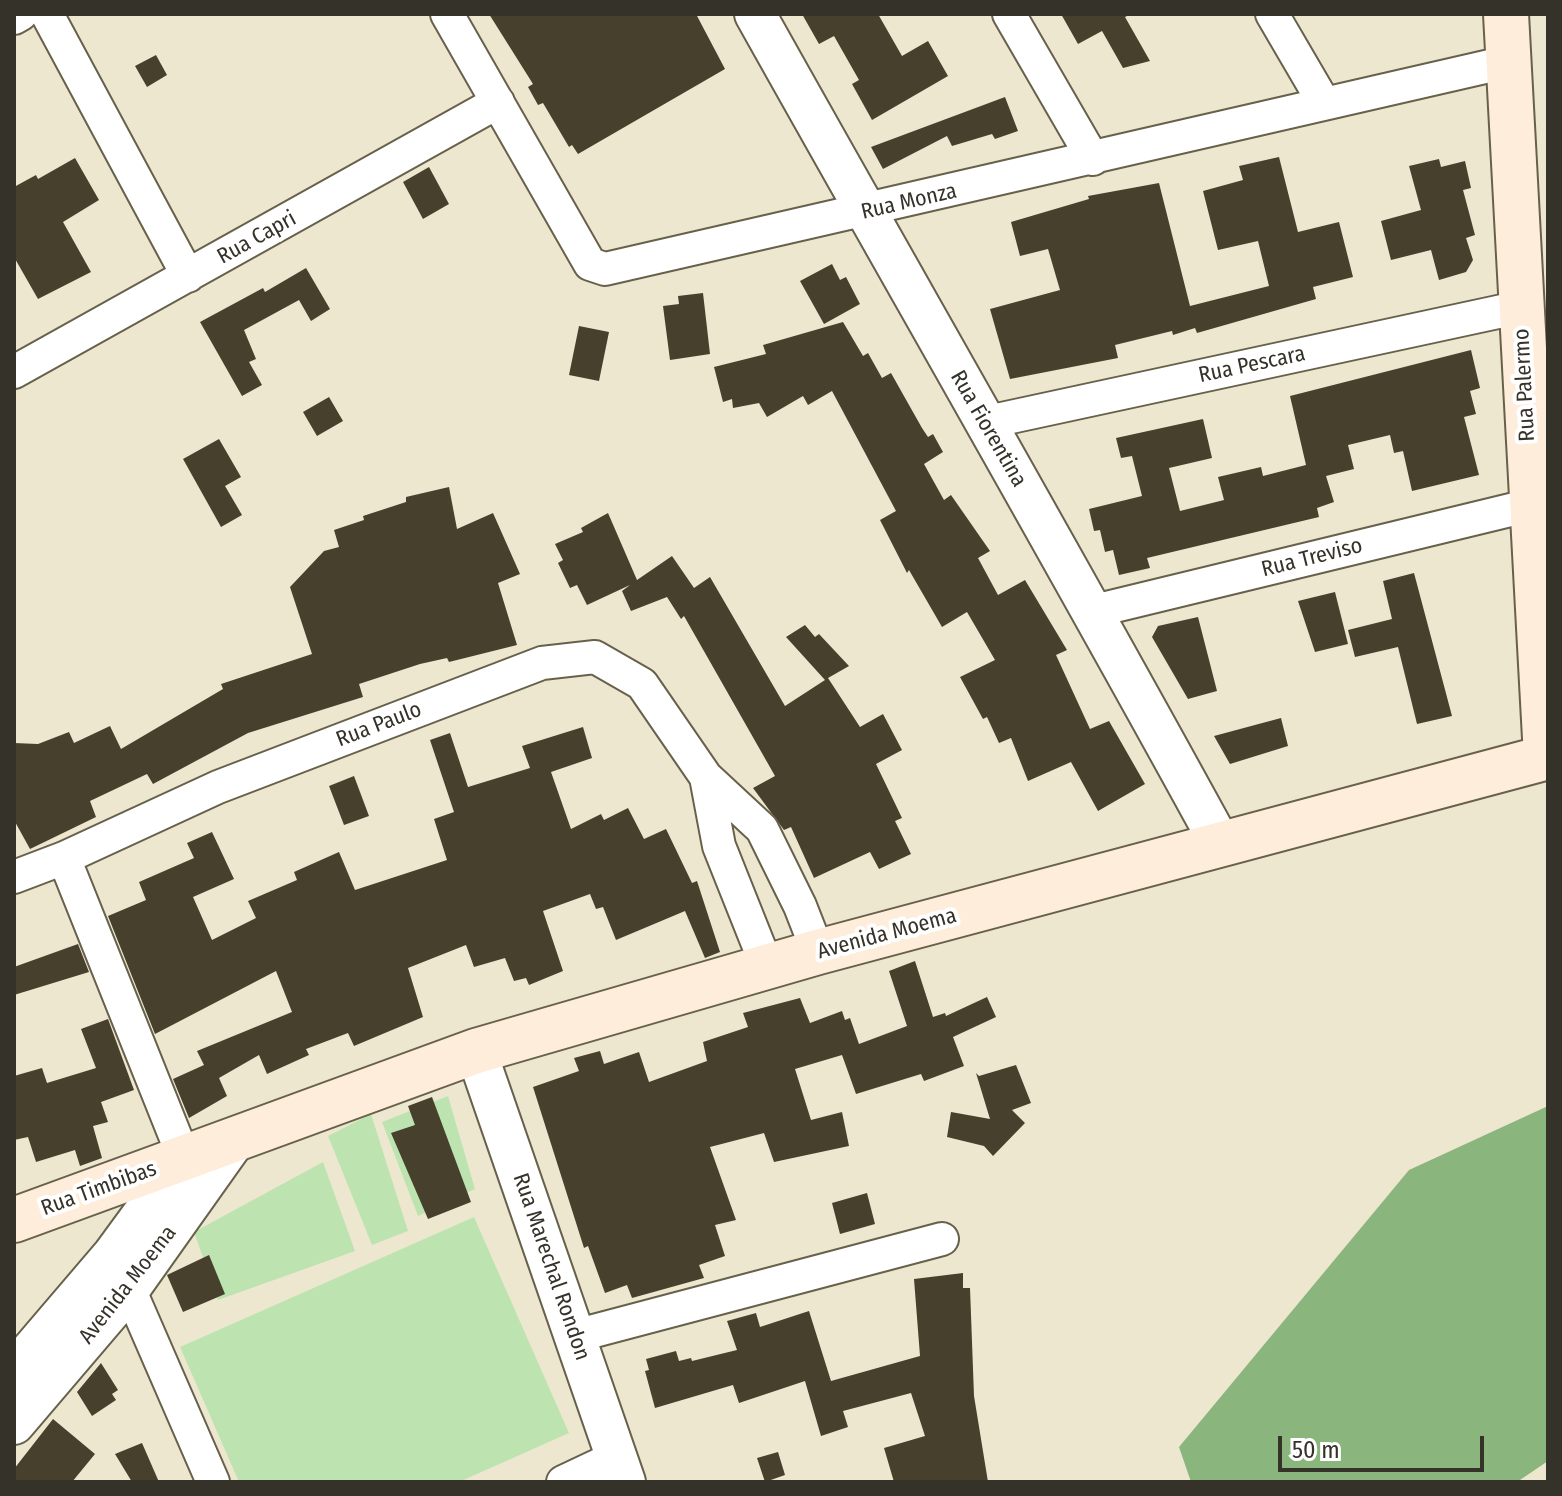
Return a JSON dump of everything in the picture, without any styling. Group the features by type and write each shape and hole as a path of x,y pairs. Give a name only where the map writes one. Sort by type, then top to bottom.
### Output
{"main road":[{"name":"Rua Palermo","path":"1506,14 1547,757"},
{"name":"Avenida Moema","path":"184,1158 476,1051 768,969 818,952 1547,757"},
{"name":"Rua Timbibas","path":"14,1220 184,1158"}],"street":[{"path":"14,18 21,14"},
{"path":"47,14 188,276"},
{"name":"Rua Monza","path":"447,14 590,264 605,269 865,212 1507,62"},
{"name":"Rua Fiorentina","path":"755,14 983,423 1094,611 1221,845"},
{"path":"1009,14 1093,159"},
{"path":"1272,14 1324,103"},
{"name":"Rua Capri","path":"14,372 498,102"},
{"name":"Rua Pescara","path":"983,423 1521,307"},
{"name":"Rua Treviso","path":"1094,611 1531,505"},
{"name":"Rua Paulo","path":"14,877 64,858 218,787 542,663 595,657 642,684 706,777 762,829 800,906 818,952"},
{"name":"Rua Paulo","path":"706,777 719,846 768,969"},
{"path":"64,858 184,1158"},
{"name":"Rua Marechal Rondon","path":"476,1051 621,1470"},
{"name":"Avenida Moema","path":"14,1424 121,1272 235,1140"},
{"name":"Avenida Moema","path":"14,1371 121,1272 184,1158"},
{"path":"575,1336 942,1239"},
{"path":"121,1272 213,1482"},
{"path":"563,1482 621,1470"}],"green space":[{"path":"448,1096 475,1189 418,1216 382,1122"},
{"path":"1548,1106 1548,1461 1517,1482 1191,1482 1179,1447 1409,1170"},
{"path":"371,1114 408,1231 372,1245 328,1136"},
{"path":"323,1162 355,1251 218,1300 194,1232"},
{"path":"474,1217 569,1433 459,1482 239,1482 180,1347"}],"building":[{"path":"489,14 696,14 725,69 578,154 572,145 569,147 543,103 538,105 528,87 533,84"},
{"path":"802,14 878,14 902,56 928,41 948,76 872,120 852,84 859,80 834,36 819,44"},
{"path":"1061,14 1131,14 1125,17 1150,61 1123,68 1102,31 1078,44"},
{"path":"156,55 167,75 147,87 135,66"},
{"path":"1005,97 1018,131 995,139 992,134 952,146 947,136 883,169 871,147"},
{"path":"1279,157 1298,232 1339,222 1353,277 1313,287 1316,299 1197,333 1195,328 1173,335 1172,331 1115,345 1118,358 1010,379 990,309 1060,290 1048,249 1020,256 1011,222 1089,199 1088,196 1159,183 1190,306 1269,286 1258,241 1218,250 1203,191 1243,180 1239,166"},
{"path":"75,158 99,200 63,222 91,272 38,299 14,257 14,187 36,175 38,179"},
{"path":"1439,159 1441,167 1465,161 1471,188 1463,190 1475,235 1466,238 1473,260 1466,272 1439,280 1431,250 1391,260 1381,221 1421,210 1409,166"},
{"path":"429,167 449,204 423,219 403,182"},
{"path":"832,264 840,280 846,277 860,304 824,324 800,281"},
{"path":"306,268 330,309 311,321 299,300 244,330 256,359 249,362 262,385 242,396 200,322 263,288 265,292"},
{"path":"703,293 710,354 670,360 663,306 679,304 678,296"},
{"path":"843,322 863,356 868,353 882,378 891,373 928,437 933,434 943,452 924,464 944,500 951,495 990,551 978,558 998,595 1025,580 1067,650 1056,655 1090,729 1109,721 1145,784 1098,811 1071,762 1028,781 1011,738 999,743 987,717 983,719 960,677 995,660 967,612 942,627 909,570 907,573 880,520 896,511 832,391 808,405 803,396 767,417 759,403 733,408 732,399 723,402 714,367 766,354 763,345"},
{"path":"579,326 609,332 599,381 569,375"},
{"path":"1471,350 1480,388 1470,391 1476,414 1464,417 1479,475 1412,491 1403,451 1394,453 1390,435 1348,445 1354,469 1326,476 1334,502 1317,508 1319,517 1147,558 1150,568 1119,575 1113,550 1105,552 1100,530 1094,531 1089,509 1142,496 1132,456 1121,458 1116,438 1203,419 1212,458 1169,468 1180,511 1224,500 1218,477 1261,467 1263,476 1306,465 1290,396"},
{"path":"329,397 343,421 317,436 303,412"},
{"path":"219,439 241,477 225,486 242,515 221,527 183,459"},
{"path":"449,487 457,529 493,513 520,574 498,583 517,645 449,662 447,658 420,664 359,684 363,697 248,733 153,784 147,774 90,801 96,817 30,849 14,820 14,743 38,744 69,732 74,743 110,726 121,749 223,689 221,684 312,654 290,587 324,551 339,547 334,530 364,520 363,516 406,502 406,497"},
{"path":"608,513 637,580 672,556 694,588 710,577 785,706 825,680 786,637 805,625 815,637 819,634 849,666 828,678 860,727 883,714 902,750 876,764 902,818 895,821 911,854 879,869 870,852 814,878 791,827 784,830 753,788 775,776 684,616 681,619 667,597 631,611 622,591 630,585 587,605 577,585 570,588 558,563 563,560 555,544 583,532 581,528"},
{"path":"1414,573 1452,716 1417,724 1398,647 1355,657 1348,630 1392,619 1383,581"},
{"path":"1335,592 1348,644 1315,652 1298,601"},
{"path":"1198,617 1217,691 1188,699 1152,637 1158,626"},
{"path":"1281,718 1288,746 1230,764 1214,736"},
{"path":"583,727 592,758 551,772 571,829 601,814 604,820 628,808 644,839 666,829 692,883 697,881 720,952 705,958 685,911 616,940 603,907 596,909 590,894 543,911 563,971 529,985 526,978 514,981 505,958 474,967 466,945 408,968 423,1017 354,1046 348,1033 306,1049 309,1055 267,1074 259,1055 219,1078 227,1096 189,1118 173,1079 204,1065 197,1051 292,1012 276,971 155,1034 108,916 146,900 139,882 194,858 187,843 212,832 234,879 193,897 212,940 256,918 248,901 297,880 294,872 339,852 355,890 447,860 434,819 454,812 430,740 450,733 468,787 530,768 522,746"},
{"path":"354,776 369,816 344,825 329,786"},
{"path":"78,944 89,972 14,995 14,967"},
{"path":"915,961 933,1017 945,1013 946,1016 987,997 996,1017 953,1037 964,1066 924,1081 921,1074 856,1094 842,1055 795,1069 811,1120 842,1112 849,1146 774,1162 764,1133 710,1147 736,1220 715,1225 725,1256 699,1265 704,1278 632,1298 627,1285 605,1293 588,1246 584,1248 533,1087 579,1071 574,1058 600,1051 604,1064 639,1052 649,1082 707,1061 703,1042 748,1027 743,1013 800,998 810,1023 842,1011 845,1020 850,1018 859,1044 907,1026 889,971"},
{"path":"108,1019 134,1090 101,1102 108,1122 93,1126 102,1158 80,1166 75,1150 36,1162 28,1137 14,1140 14,1076 42,1068 47,1083 96,1068 81,1029"},
{"path":"1016,1065 1031,1103 1012,1110 1025,1123 993,1156 984,1146 947,1137 951,1112 990,1119 976,1073 979,1076"},
{"path":"432,1097 471,1202 428,1219 391,1133 415,1125 408,1106"},
{"path":"867,1193 875,1224 840,1234 832,1203"},
{"path":"209,1255 225,1294 183,1312 167,1275"},
{"path":"963,1273 963,1288 970,1288 974,1396 988,1482 894,1482 884,1448 925,1436 911,1393 843,1411 848,1427 821,1436 805,1381 739,1403 733,1385 655,1408 645,1371 649,1370 646,1359 676,1351 679,1361 691,1358 692,1361 737,1350 727,1321 756,1313 760,1327 809,1311 831,1381 920,1356 914,1279"},
{"path":"101,1363 118,1390 112,1394 116,1400 92,1416 77,1392"},
{"path":"53,1419 95,1454 72,1482 14,1482 14,1469"},
{"path":"142,1443 159,1482 132,1482 115,1454"},
{"path":"778,1452 785,1475 765,1482 757,1458"}]}
